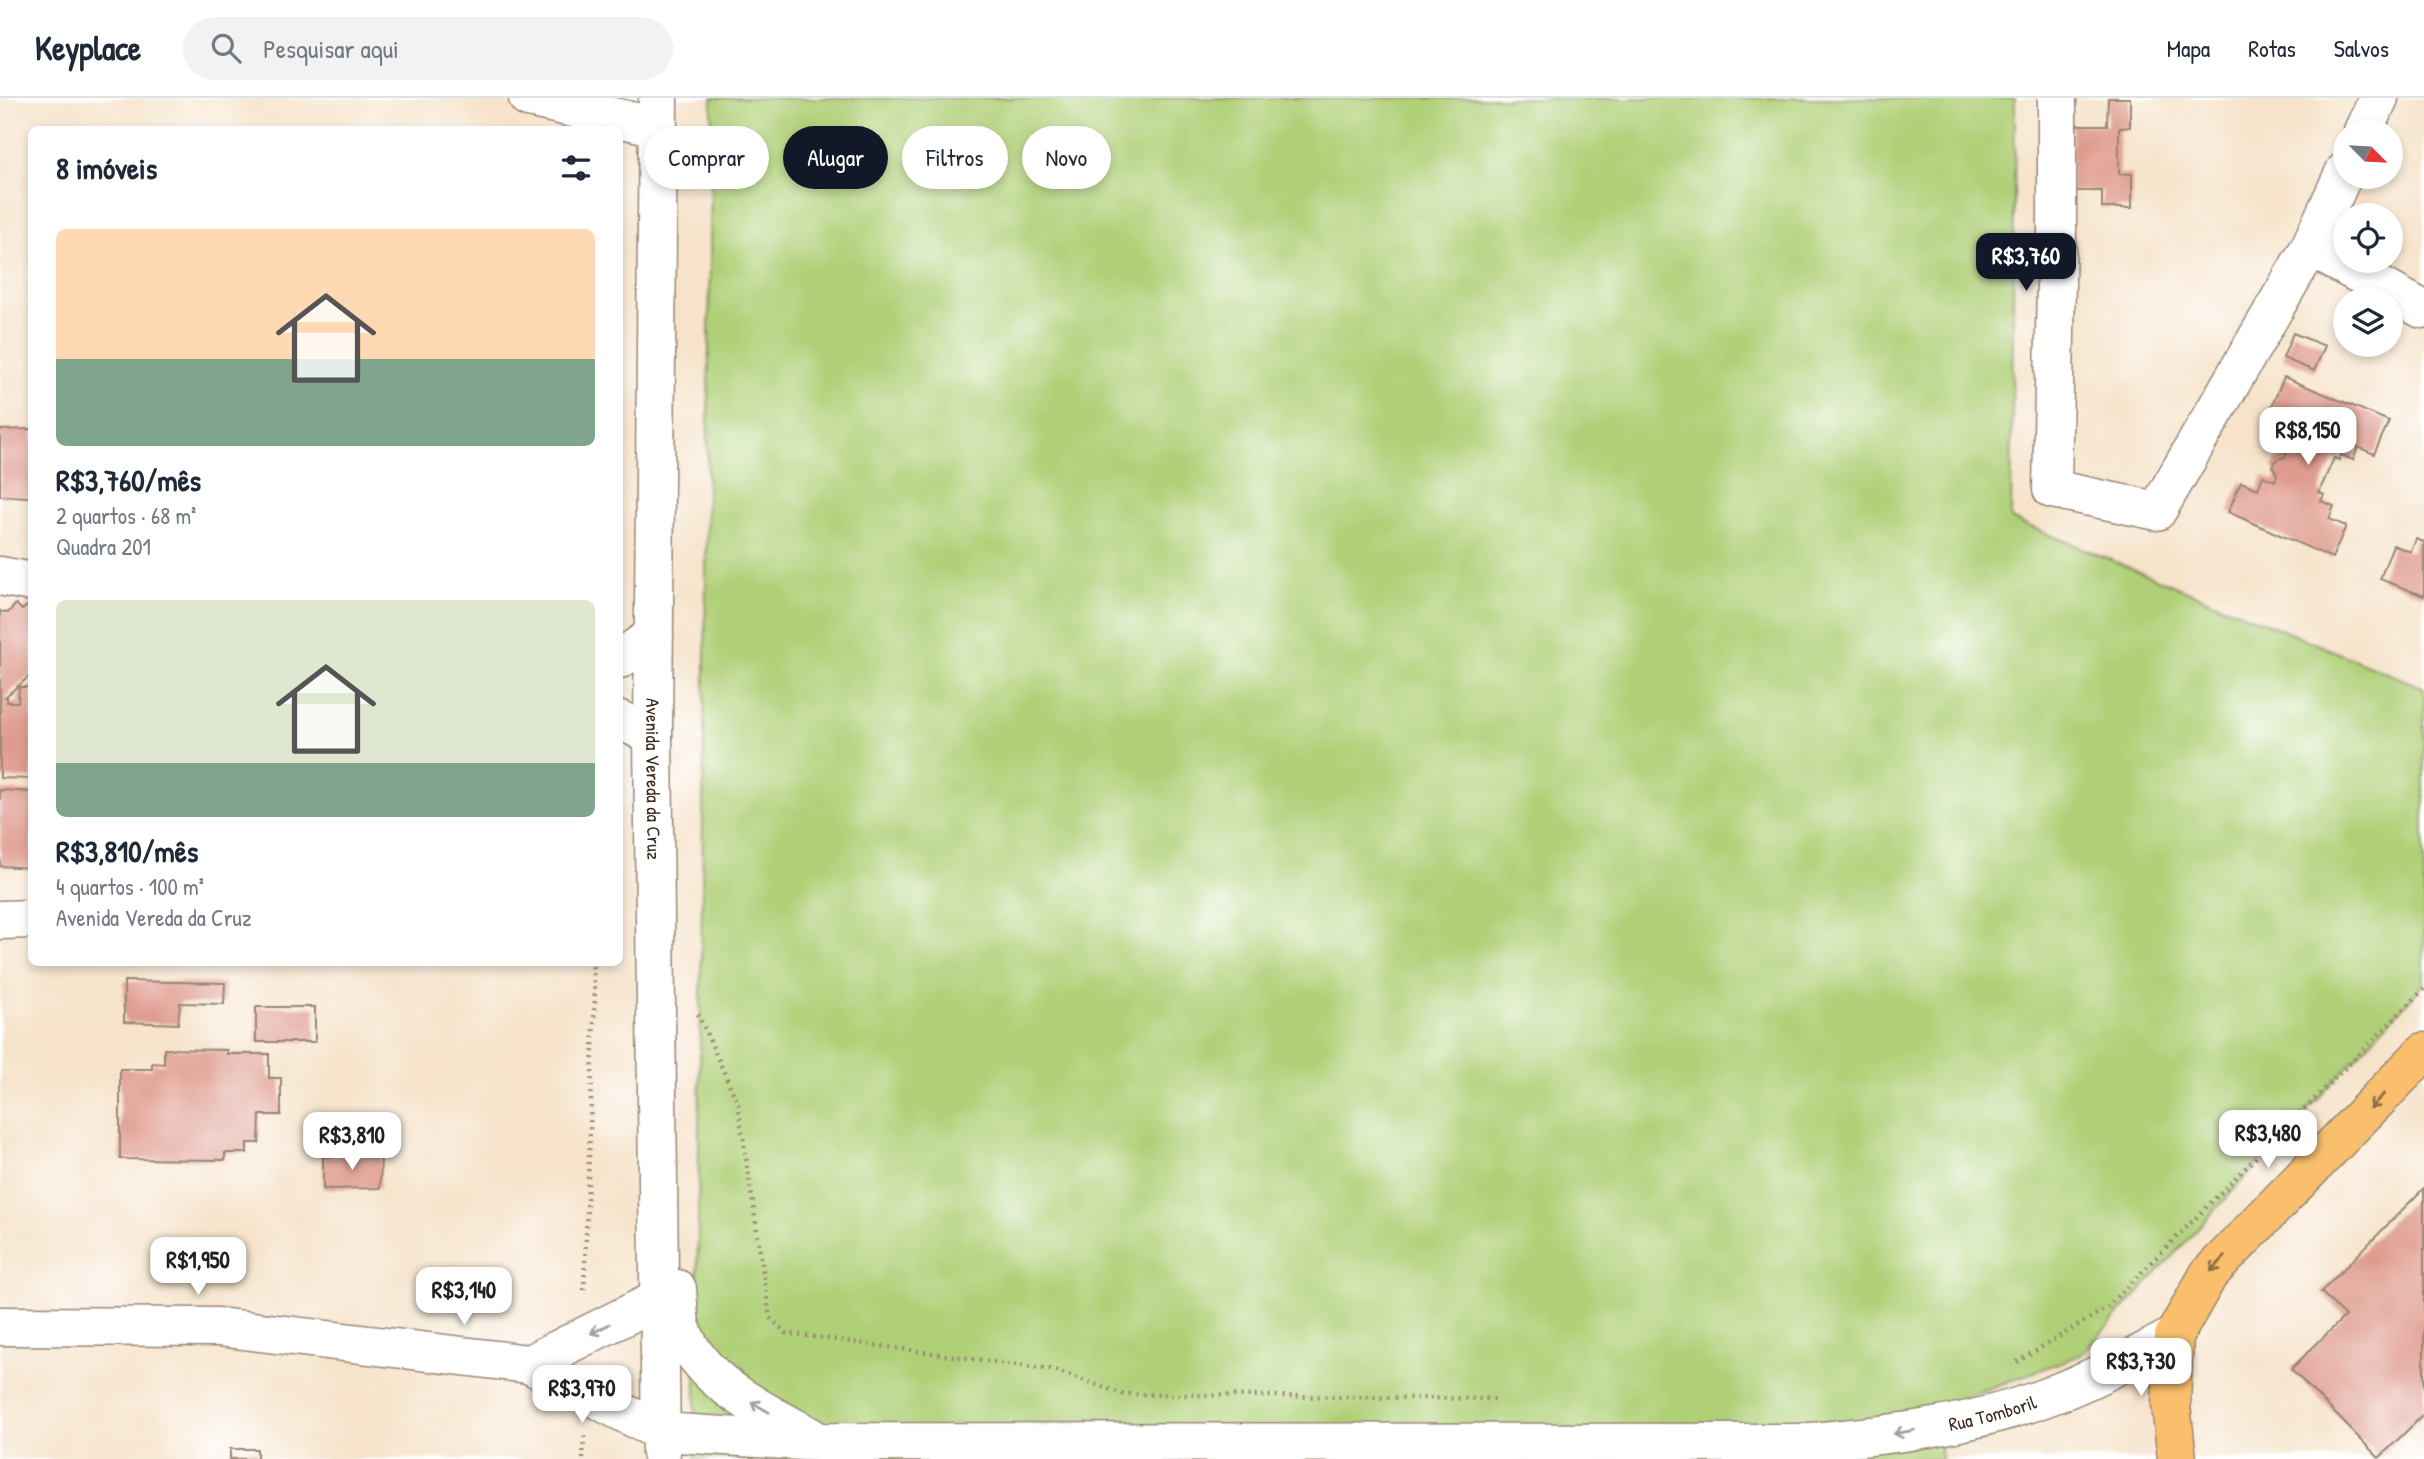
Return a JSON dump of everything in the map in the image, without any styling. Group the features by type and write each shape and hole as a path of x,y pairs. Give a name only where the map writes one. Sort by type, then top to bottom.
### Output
{"main road":[{"path":"2177,1459 2171,1405 2174,1336 2209,1274 2424,1052"}],"street":[{"path":"528,98 658,113"},
{"path":"2057,98 2052,489 2157,511 2310,247 2337,189"},
{"path":"2369,119 2379,98"},
{"name":"Avenida Vereda da Cruz","path":"658,113 654,635 636,728 658,1101 661,1446"},
{"path":"2310,247 2422,309"},
{"path":"0,576 28,581"},
{"path":"623,657 654,635"},
{"path":"0,920 28,919"},
{"path":"658,1101 674,1177 678,1216 677,1289 681,1325 692,1350 707,1370 733,1392 819,1441"},
{"path":"530,1364 661,1298"},
{"path":"0,1326 218,1327 530,1364 585,1393 661,1446"},
{"name":"Rua Tomboril","path":"661,1446 819,1441 1798,1443 1885,1436 2001,1411 2049,1396 2092,1378 2174,1336"},
{"path":"785,1459 819,1441"},
{"name":"Rua Tomboril","path":"1798,1443 1869,1459"}],"path":[{"path":"583,1338 595,994 592,966"},
{"path":"2009,1366 2105,1309 2424,989"},
{"path":"694,1004 737,1104 770,1318 786,1334 1054,1370 1123,1394 1498,1399"},
{"path":"583,1459 585,1393"}],"green space":[{"path":"712,98 2015,98 2011,519 2424,688 2424,984 2081,1355 1937,1407 1941,1459 695,1459 711,189 769,189 769,126 712,126"}],"building":[{"path":"2108,98 2130,98 2130,127 2119,128 2119,174 2132,174 2132,208 2102,208 2102,191 2071,191 2072,125 2107,125"},
{"path":"2293,333 2325,346 2314,371 2283,358"},
{"path":"2284,377 2389,421 2374,454 2358,447 2353,460 2341,455 2339,460 2334,458 2319,492 2324,495 2321,501 2334,506 2329,519 2346,526 2332,558 2228,512 2241,482 2258,489 2263,476 2275,481 2277,475 2273,467 2276,460 2285,457 2294,435 2283,430 2288,417 2270,410"},
{"path":"28,429 28,497 0,496 0,430"},
{"path":"2416,539 2424,542 2424,596 2380,579 2393,545 2411,552"},
{"path":"16,604 22,610 28,605 28,677 5,697 7,702 18,702 19,687 28,687 28,779 0,778 0,611 8,613"},
{"path":"0,790 28,792 28,868 0,866"},
{"path":"124,981 225,983 224,1004 180,1003 178,1024 124,1022"},
{"path":"256,1007 315,1007 315,1042 256,1042"},
{"path":"164,1049 269,1054 269,1078 281,1078 281,1115 260,1115 259,1143 247,1143 247,1153 225,1153 225,1160 120,1159 120,1069 152,1069 152,1063 164,1064"},
{"path":"381,1154 380,1188 323,1189 323,1157"},
{"path":"2424,1188 2424,1414 2379,1458 2291,1369 2345,1316 2321,1292"},
{"path":"230,1449 257,1449 257,1459 230,1459"}]}
